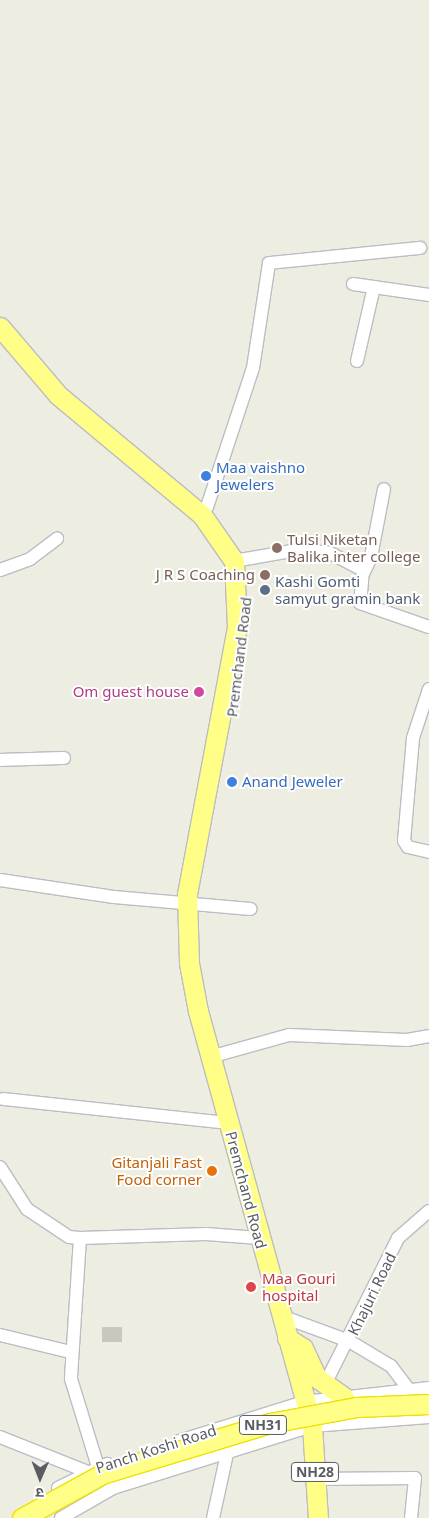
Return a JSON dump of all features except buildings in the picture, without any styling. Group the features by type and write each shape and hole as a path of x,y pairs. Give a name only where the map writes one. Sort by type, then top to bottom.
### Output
{"highway":[{"name":"Premchand Road","path":"0,314 78,400 207,507 228,529 240,560 237,627 193,904 191,984 312,1426"},
{"path":"0,326 58,395 202,515 240,560"},
{"path":"287,1338 302,1348 311,1368 324,1384 344,1397"},
{"name":"NH31","path":"22,1518 102,1474 270,1423 356,1407 429,1404"},
{"name":"NH28","path":"312,1426 318,1518"}],"street":[{"path":"207,507 253,368 269,263 420,248"},
{"path":"353,284 429,295"},
{"path":"357,361 374,287"},
{"path":"384,489 372,557 364,572 360,603 429,627"},
{"path":"0,570 30,559 57,539"},
{"path":"240,560 313,550 330,553 364,572"},
{"path":"429,689 413,738 404,841 408,847 429,852"},
{"path":"0,760 64,758"},
{"path":"0,880 193,904 250,909"},
{"path":"210,1057 289,1035 407,1040 429,1036"},
{"path":"3,1099 228,1123"},
{"path":"0,1167 27,1209 69,1237 206,1234 259,1238"},
{"name":"Khajuri Road","path":"324,1384 349,1342 398,1238 429,1212"},
{"path":"9,1518 93,1469 74,1396 71,1352 80,1238"},
{"path":"281,1316 349,1342 391,1366 411,1390 414,1416"},
{"path":"0,1335 71,1352"},
{"name":"Panch Koshi Road","path":"93,1469 304,1402 429,1388"},
{"name":"Panch Koshi Road","path":"0,1437 93,1469 113,1488 312,1426 414,1416 429,1417"},
{"path":"213,1518 227,1454"},
{"path":"316,1479 415,1478 411,1518"},
{"path":"61,1518 113,1488"}],"place":[{"name":"Maa vaishno Jewelers","path":"206,476"},
{"name":"Tulsi Niketan Balika inter college","path":"277,548"},
{"name":"J R S Coaching","path":"265,575"},
{"name":"Kashi Gomti samyut gramin bank","path":"265,590"},
{"name":"Om guest house","path":"199,692"},
{"name":"Anand Jeweler","path":"232,782"},
{"name":"Gitanjali Fast Food corner","path":"212,1171"},
{"name":"Maa Gouri hospital","path":"251,1287"}]}
